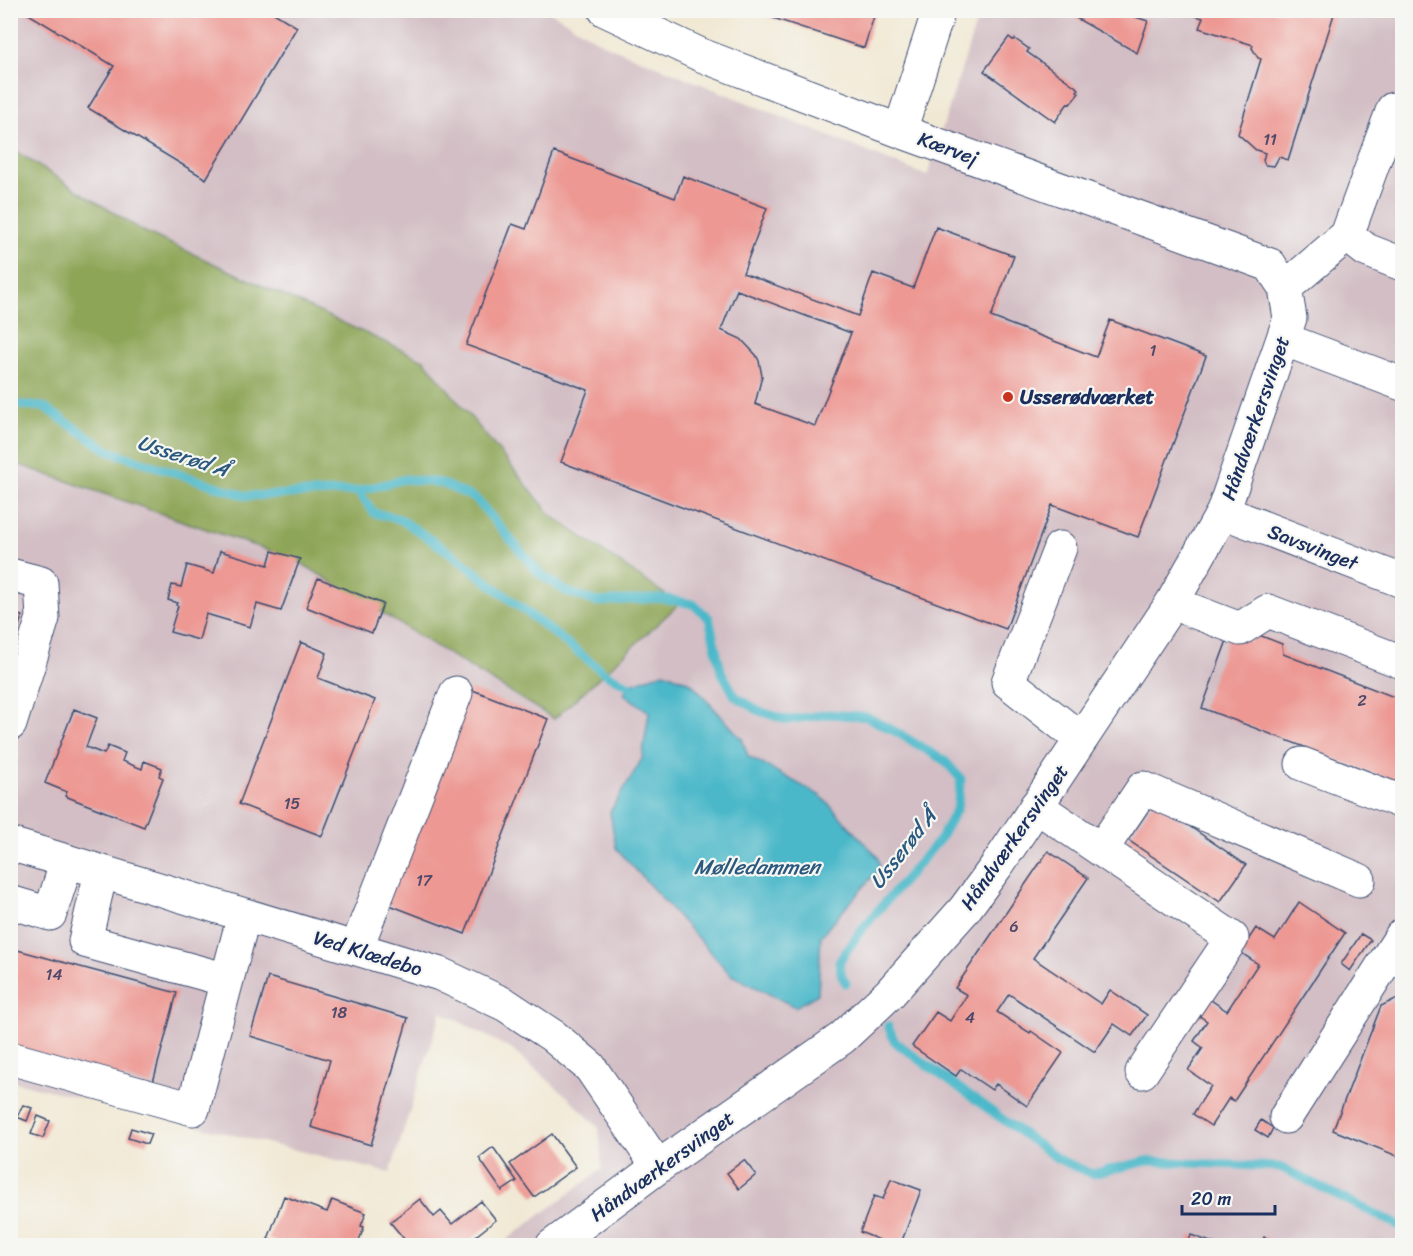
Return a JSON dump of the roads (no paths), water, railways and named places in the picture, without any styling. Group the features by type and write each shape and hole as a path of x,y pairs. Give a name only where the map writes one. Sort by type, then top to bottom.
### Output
{"street":[{"name":"Kærvej","path":"605,10 701,55 900,131 1270,265 1285,288"},
{"path":"900,131 939,10"},
{"path":"1285,288 1347,235 1393,109 1402,112"},
{"path":"1347,235 1366,250 1402,264"},
{"name":"Håndværkersvinget","path":"552,1245 658,1167 842,1038 890,993 964,910 998,864 1172,603 1223,512 1290,318 1285,288"},
{"path":"1283,339 1402,384"},
{"name":"Savsvinget","path":"1223,512 1402,581"},
{"path":"1060,548 1008,681 1081,739"},
{"path":"10,575 41,583 43,618 10,724"},
{"path":"1172,603 1240,629 1268,611 1402,662"},
{"path":"356,949 456,693"},
{"path":"1302,764 1402,802"},
{"path":"1101,850 1143,788 1359,880"},
{"path":"1036,806 1232,938 1142,1072"},
{"name":"Ved Klædebo","path":"10,844 440,974 506,1005 553,1036 590,1067 658,1167"},
{"path":"10,902 50,914 66,861"},
{"path":"101,872 85,941 227,980"},
{"path":"10,1058 193,1108 244,915"},
{"path":"1286,1117 1402,935"}],"water":[{"name":"Mølledammen","path":"664,672 691,683 742,739 748,756 821,796 878,857 880,868 821,936 818,994 795,1007 731,975 616,848 610,812 642,759 649,712 624,694 628,685"}],"waterway":[{"name":"Usserød Å","path":"10,404 44,407 109,451 246,496 358,491 405,479 441,483 476,499 540,574 567,592 597,602 661,598 693,604 709,618 721,671 735,696 759,711 787,720 829,714 867,717 945,761 961,779 957,808 940,839 862,929 839,962 842,977 846,983"},
{"path":"358,491 374,513 400,519 452,554 606,674 628,685"},
{"name":"Usserød Å","path":"888,1026 895,1042 1058,1159 1092,1174 1147,1161 1280,1167 1402,1227"}],"place":[{"name":"Usserødværket","path":"1008,397"}]}
